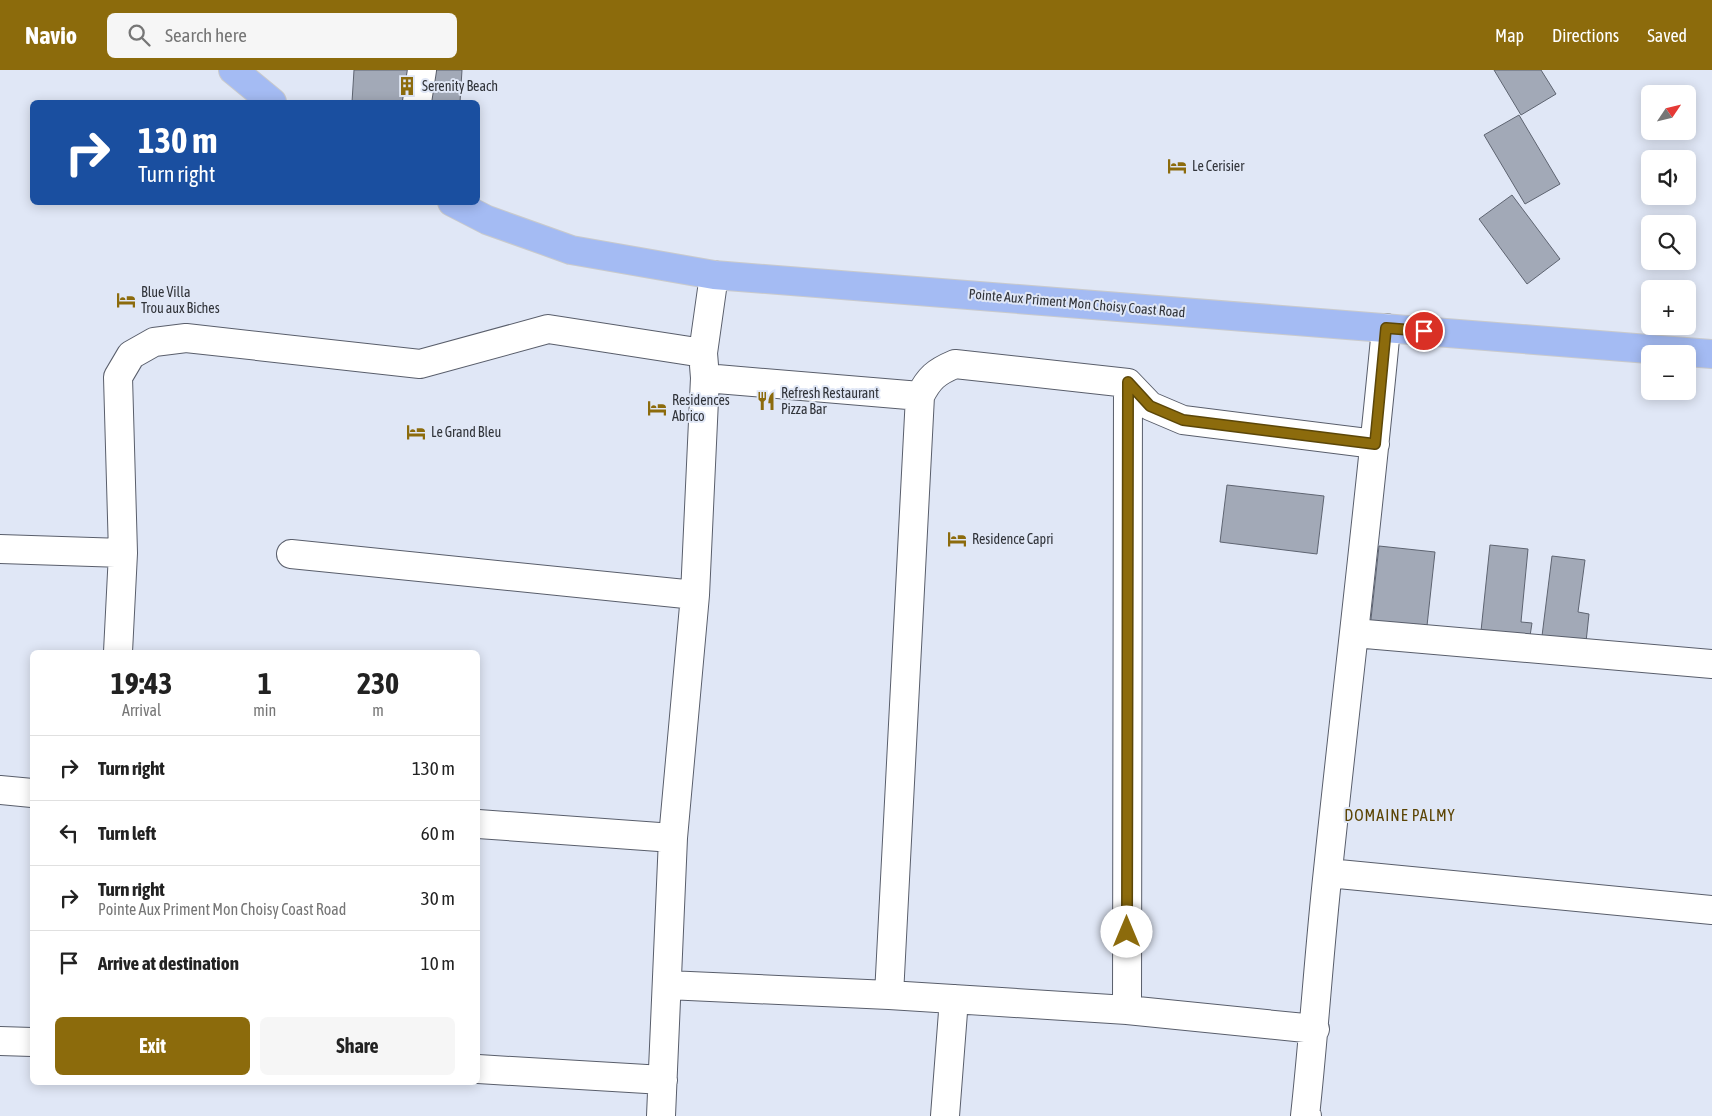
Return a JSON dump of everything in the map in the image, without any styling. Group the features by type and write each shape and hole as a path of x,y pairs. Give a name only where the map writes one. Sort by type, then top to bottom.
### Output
{"main road":[{"path":"233,70 270,100"},
{"name":"Pointe Aux Priment Mon Choisy Coast Road","path":"458,205 487,220 571,250 714,275 1712,354"}],"street":[{"path":"417,100 422,70"},
{"path":"661,1116 673,838 696,595 704,366 714,275"},
{"path":"1307,1116 1305,1116 1328,873 1386,328"},
{"path":"118,650 124,553 118,377 131,356 154,342 186,338 420,364 548,329 704,366 920,396"},
{"path":"889,995 920,396 926,383 938,371 955,364 1128,382 1150,406 1183,420 1375,444"},
{"path":"1127,1010 1128,382"},
{"path":"0,549 124,553"},
{"path":"291,554 696,595"},
{"path":"1354,633 1712,664"},
{"path":"0,790 30,793"},
{"path":"480,824 673,838"},
{"path":"1328,873 1712,910"},
{"path":"667,985 889,995 1127,1010 1314,1029"},
{"path":"945,1116 954,999"},
{"path":"0,1041 30,1042"},
{"path":"480,1069 663,1080"}],"building":[{"name":"Serenity Beach","path":"354,70 462,70 460,100 352,100"},
{"path":"1494,70 1541,70 1556,94 1521,115"},
{"path":"1519,115 1560,184 1525,204 1484,135"},
{"path":"1512,195 1560,259 1527,284 1479,219"},
{"path":"1227,485 1324,496 1317,554 1220,542"},
{"path":"1490,545 1528,549 1521,622 1532,623 1530,636 1481,631"},
{"path":"1379,546 1435,552 1426,635 1370,628"},
{"path":"1552,556 1585,560 1578,612 1589,614 1586,642 1542,636"}],"place":[{"name":"Serenity Beach","path":"407,86"},
{"name":"Le Cerisier","path":"1177,166"},
{"name":"Blue Villa Trou aux Biches","path":"126,300"},
{"name":"Refresh Restaurant Pizza Bar","path":"766,401"},
{"name":"Residences Abrico","path":"657,408"},
{"name":"Le Grand Bleu","path":"416,432"},
{"name":"Residence Capri","path":"957,539"}],"district":[{"name":"DOMAINE PALMY","path":"1400,815"}],"route":[{"path":"1127,932 1128,382 1150,406 1183,420 1375,444 1386,328 1424,331"}]}
